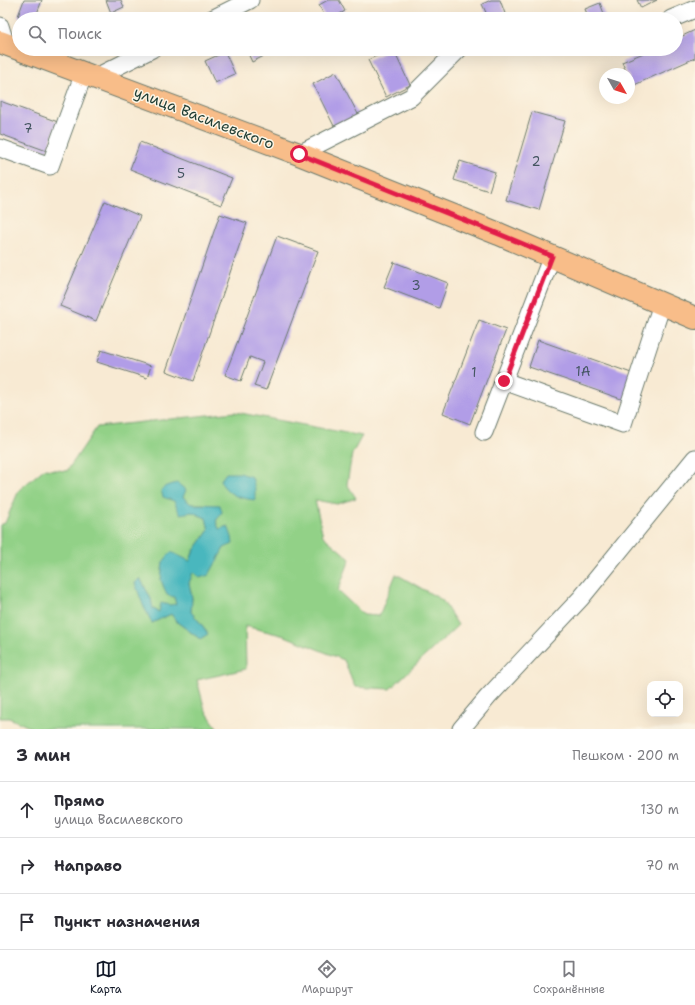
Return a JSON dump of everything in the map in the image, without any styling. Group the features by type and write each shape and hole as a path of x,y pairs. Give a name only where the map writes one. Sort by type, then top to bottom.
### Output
{"main road":[{"name":"улица Василевского","path":"2,38 12,42"},
{"name":"улица Василевского","path":"45,56 90,75 299,154 499,234 695,318"}],"street":[{"path":"226,12 250,0"},
{"path":"683,14 695,9"},
{"path":"0,148 50,166 90,75 135,56"},
{"path":"299,154 411,97 452,56"},
{"path":"484,432 552,256"},
{"path":"504,381 623,424 662,304"},
{"path":"460,729 581,598 695,458"}],"green space":[{"path":"235,412 362,436 352,454 347,484 356,498 337,504 315,500 323,536 350,559 338,591 364,615 379,616 396,574 442,600 458,625 390,689 355,687 344,660 285,636 245,626 246,669 197,680 205,710 218,729 34,729 9,718 0,718 0,525 5,523 19,490 44,469 67,471 97,427","holes":["183,497 191,504 205,504 222,512 216,521 219,529 228,526 224,548 208,575 193,572 189,583 192,598 191,612 202,625 207,634 200,639 177,622 171,614 152,623 140,578 151,599 153,609 159,612 171,605 176,604 174,597 167,595 161,580 163,562 190,562 193,552 209,530 206,518 192,512 174,501"]}],"water":[{"path":"226,473 240,473 252,477 255,489 255,500 239,497 227,490 220,481"},
{"path":"177,483 186,490 183,497 191,504 220,505 222,512 216,521 219,529 228,526 232,537 233,544 224,548 209,575 200,578 193,572 189,583 192,598 191,612 208,634 200,639 177,622 171,614 152,623 143,605 135,583 140,578 151,599 153,609 159,612 161,603 170,605 176,604 174,597 167,595 161,580 163,562 171,552 190,561 193,552 209,530 206,518 192,512 180,514 174,501 163,497 161,490 166,486"}],"building":[{"path":"24,0 42,0 38,12 20,12"},
{"path":"106,0 121,0 124,7 111,12"},
{"path":"328,0 339,0 345,11 322,12 319,5"},
{"path":"491,0 500,0 504,12 486,12 482,4"},
{"path":"637,0 657,0 641,8"},
{"path":"600,3 603,12 586,12 585,9"},
{"path":"695,30 695,58 635,85 635,68 624,68 622,62 636,56 683,56 683,36"},
{"path":"216,56 227,56 235,74 215,83 205,61"},
{"path":"249,56 264,56 252,62"},
{"path":"376,56 396,56 410,85 386,97 368,60"},
{"path":"336,72 359,116 335,128 313,84"},
{"path":"0,101 58,122 47,151 0,134"},
{"path":"532,112 565,121 539,210 506,200"},
{"path":"140,142 232,178 221,205 130,169"},
{"path":"460,161 495,172 489,191 454,180"},
{"path":"105,201 140,216 96,321 60,306"},
{"path":"220,214 247,223 193,381 166,371"},
{"path":"277,236 318,251 266,390 254,386 263,362 250,357 241,381 225,375"},
{"path":"394,262 448,283 439,308 384,287"},
{"path":"479,320 506,330 470,424 443,413"},
{"path":"538,340 637,375 627,401 529,367"},
{"path":"101,350 151,366 147,378 97,362"}],"route":[{"path":"299,154 552,256 504,381"}]}
